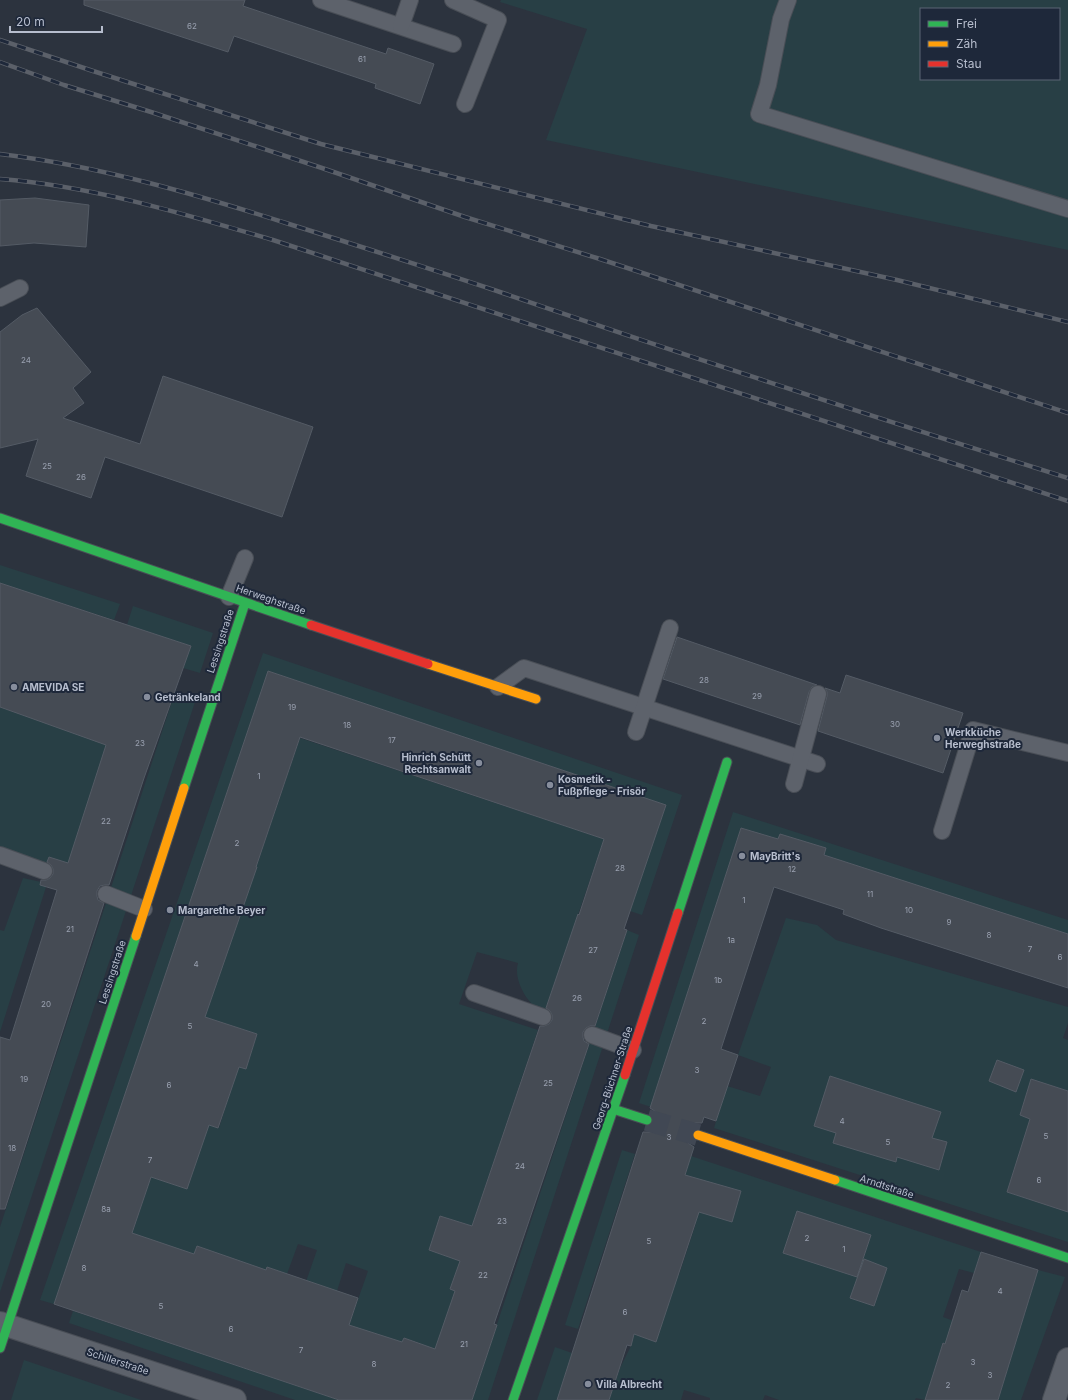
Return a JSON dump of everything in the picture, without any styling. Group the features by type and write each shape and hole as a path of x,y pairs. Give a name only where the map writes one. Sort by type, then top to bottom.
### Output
{"street":[{"name":"Herweghstraße","path":"0,518 245,603 536,699"},
{"name":"Lessingstraße","path":"0,1348 4,1324 245,603"},
{"name":"Georg-Büchner-Straße","path":"513,1400 614,1109 728,762"},
{"path":"614,1109 646,1120"},
{"name":"Arndtstraße","path":"698,1135 1068,1258"},
{"name":"Schillerstraße","path":"4,1324 235,1400"},
{"path":"1054,1400 1068,1359"}],"lane":[{"path":"321,0 453,44"},
{"path":"401,26 410,0"},
{"path":"453,0 498,20 465,104"},
{"path":"788,0 781,19 768,86 759,114 1068,209"},
{"path":"0,298 20,288"},
{"path":"229,597 245,558"},
{"path":"636,732 670,628"},
{"path":"498,687 524,668 644,706 817,764"},
{"path":"794,784 818,694"},
{"path":"942,831 973,730 1068,754"},
{"path":"0,855 44,871"},
{"path":"106,894 144,908"},
{"path":"474,993 542,1018"},
{"path":"592,1035 633,1050"}],"green space":[{"path":"501,0 1068,0 1068,250 546,140 587,29 500,2"},
{"path":"0,565 120,604 114,620 0,583"},
{"path":"133,606 213,633 200,673 183,668 191,646 127,625"},
{"path":"263,653 682,795 642,915 630,911 666,805 268,671 54,1304 40,1300"},
{"path":"175,692 196,699 0,1292 0,1227"},
{"path":"0,707 111,746 68,863 49,857 46,865 0,848"},
{"path":"300,738 604,839 545,1011 534,1006 525,994 518,979 518,963 477,952 459,1004 538,1030 472,1226 440,1216 429,1250 460,1261 450,1289 471,1296 449,1309 431,1363 419,1343 404,1338 398,1357 349,1325 368,1271 346,1263 337,1291 293,1319 317,1250 298,1244 287,1274 267,1267 253,1308 226,1299 239,1261 197,1246 183,1287 118,1276 151,1177 187,1189 201,1147 176,1114 219,1128 230,1092 189,1078 197,1053 246,1069 257,1034 205,1017"},
{"path":"733,812 1068,920 1068,934 824,855 826,848 780,834 778,839 741,828 651,1107 639,1103"},
{"path":"23,878 41,882 46,887 0,1032 0,930 4,931"},
{"path":"786,918 817,925 836,940 1068,1007 1068,1023 1063,1038 1068,1040 1068,1091 1043,1083 1028,1089 1020,1115 1030,1119 1007,1192 1064,1211 1068,1200 1068,1242 714,1128 727,1086 760,1096 771,1067 738,1055"},
{"path":"627,930 639,935 488,1400 472,1400"},
{"path":"622,1150 635,1154 578,1329 565,1325"},
{"path":"691,1156 981,1252 974,1273 959,1269 943,1317 959,1323 956,1347 943,1343 925,1400 916,1398 915,1400 779,1400 765,1395 763,1400 710,1400 710,1398 684,1390 681,1400 609,1400 620,1368 631,1346 634,1334 656,1342 655,1268 679,1275 696,1223 673,1215"},
{"path":"1038,1270 1065,1277 1021,1400 998,1400"},
{"path":"73,1311 339,1400 295,1400 69,1323"},
{"path":"555,1347 572,1353 557,1400 537,1400"},
{"path":"24,1360 141,1400 11,1400"}],"building":[{"path":"84,0 245,0 243,6 386,54 388,48 434,64 420,104 375,88 376,84 234,36 228,52 84,5"},
{"path":"35,198 89,205 86,247 34,243 0,246 0,200"},
{"path":"37,308 91,372 73,388 84,403 63,418 140,444 163,376 313,427 282,517 105,457 91,498 26,476 38,439 0,448 0,332 22,315"},
{"path":"0,583 191,646 144,778 109,885 100,886 97,891 98,900 104,903 5,1209 0,1209 0,1037 10,1040 57,890 40,885 41,880 50,878 53,874 51,865 47,862 49,857 68,863 106,745 0,707"},
{"path":"677,637 817,685 812,687 809,692 800,725 663,679"},
{"path":"268,671 666,805 624,929 627,930 595,1026 586,1028 583,1032 584,1041 589,1044 494,1324 497,1325 472,1400 339,1400 54,1304","holes":["300,737 604,839 546,1008 550,1011 552,1020 549,1024 540,1026 472,1226 440,1216 429,1250 460,1261 450,1289 455,1291 435,1349 404,1338 402,1342 349,1325 358,1298 267,1267 266,1270 197,1246 194,1254 132,1233 151,1177 187,1189 209,1125 218,1128 239,1067 246,1069 257,1034 205,1017"]},
{"path":"846,675 963,713 943,773 818,731 827,696 825,688 840,693"},
{"path":"741,828 778,839 780,834 826,848 824,855 1068,934 1068,988 881,928 843,914 844,910 774,887 721,1049 738,1055 716,1121 704,1117 702,1123 695,1123 689,1126 686,1131 688,1143 694,1147 685,1175 741,1191 732,1222 699,1212 656,1342 634,1334 631,1346 627,1345 609,1400 557,1400 643,1132 650,1132 656,1129 659,1123 659,1117 656,1112 650,1108"},
{"path":"997,1060 1024,1070 1016,1092 989,1081"},
{"path":"830,1076 941,1112 932,1138 947,1142 939,1170 897,1157 896,1162 833,1143 836,1133 814,1126"},
{"path":"1031,1079 1068,1091 1068,1212 1007,1192 1030,1119 1020,1115"},
{"path":"797,1211 871,1235 857,1277 783,1253"},
{"path":"981,1252 1038,1270 998,1400 925,1400 962,1290 968,1292"},
{"path":"864,1259 887,1268 874,1306 850,1298"}],"tunnel":[{"path":"647,1120 698,1135"}],"railway":[{"path":"0,40 321,144 651,226 897,280 1068,322"},
{"path":"0,62 64,85 322,168 465,217 600,259 1068,413"},
{"path":"0,154 74,166 146,182 254,213 471,282 925,433 1068,478"},
{"path":"0,179 69,188 138,202 273,240 1068,501"}],"traffic: fast":[{"path":"0,518 311,625"},
{"path":"184,788 245,603"},
{"path":"678,913 727,762"},
{"path":"0,1348 136,936"},
{"path":"513,1400 625,1075"},
{"path":"613,1109 647,1120"},
{"path":"835,1180 1068,1258"}],"traffic: slow":[{"path":"428,664 536,699"},
{"path":"136,936 184,788"},
{"path":"698,1135 835,1180"}],"traffic: jam":[{"path":"311,625 428,664"},
{"path":"625,1075 678,913"}],"place":[{"name":"AMEVIDA SE","path":"14,687"},
{"name":"Getränkeland","path":"147,697"},
{"name":"Werkküche Herweghstraße","path":"937,738"},
{"name":"Hinrich Schütt Rechtsanwalt","path":"479,763"},
{"name":"Kosmetik - Fußpflege - Frisör","path":"550,785"},
{"name":"MayBritt's","path":"742,856"},
{"name":"Margarethe Beyer","path":"170,910"},
{"name":"Villa Albrecht","path":"588,1384"}]}
